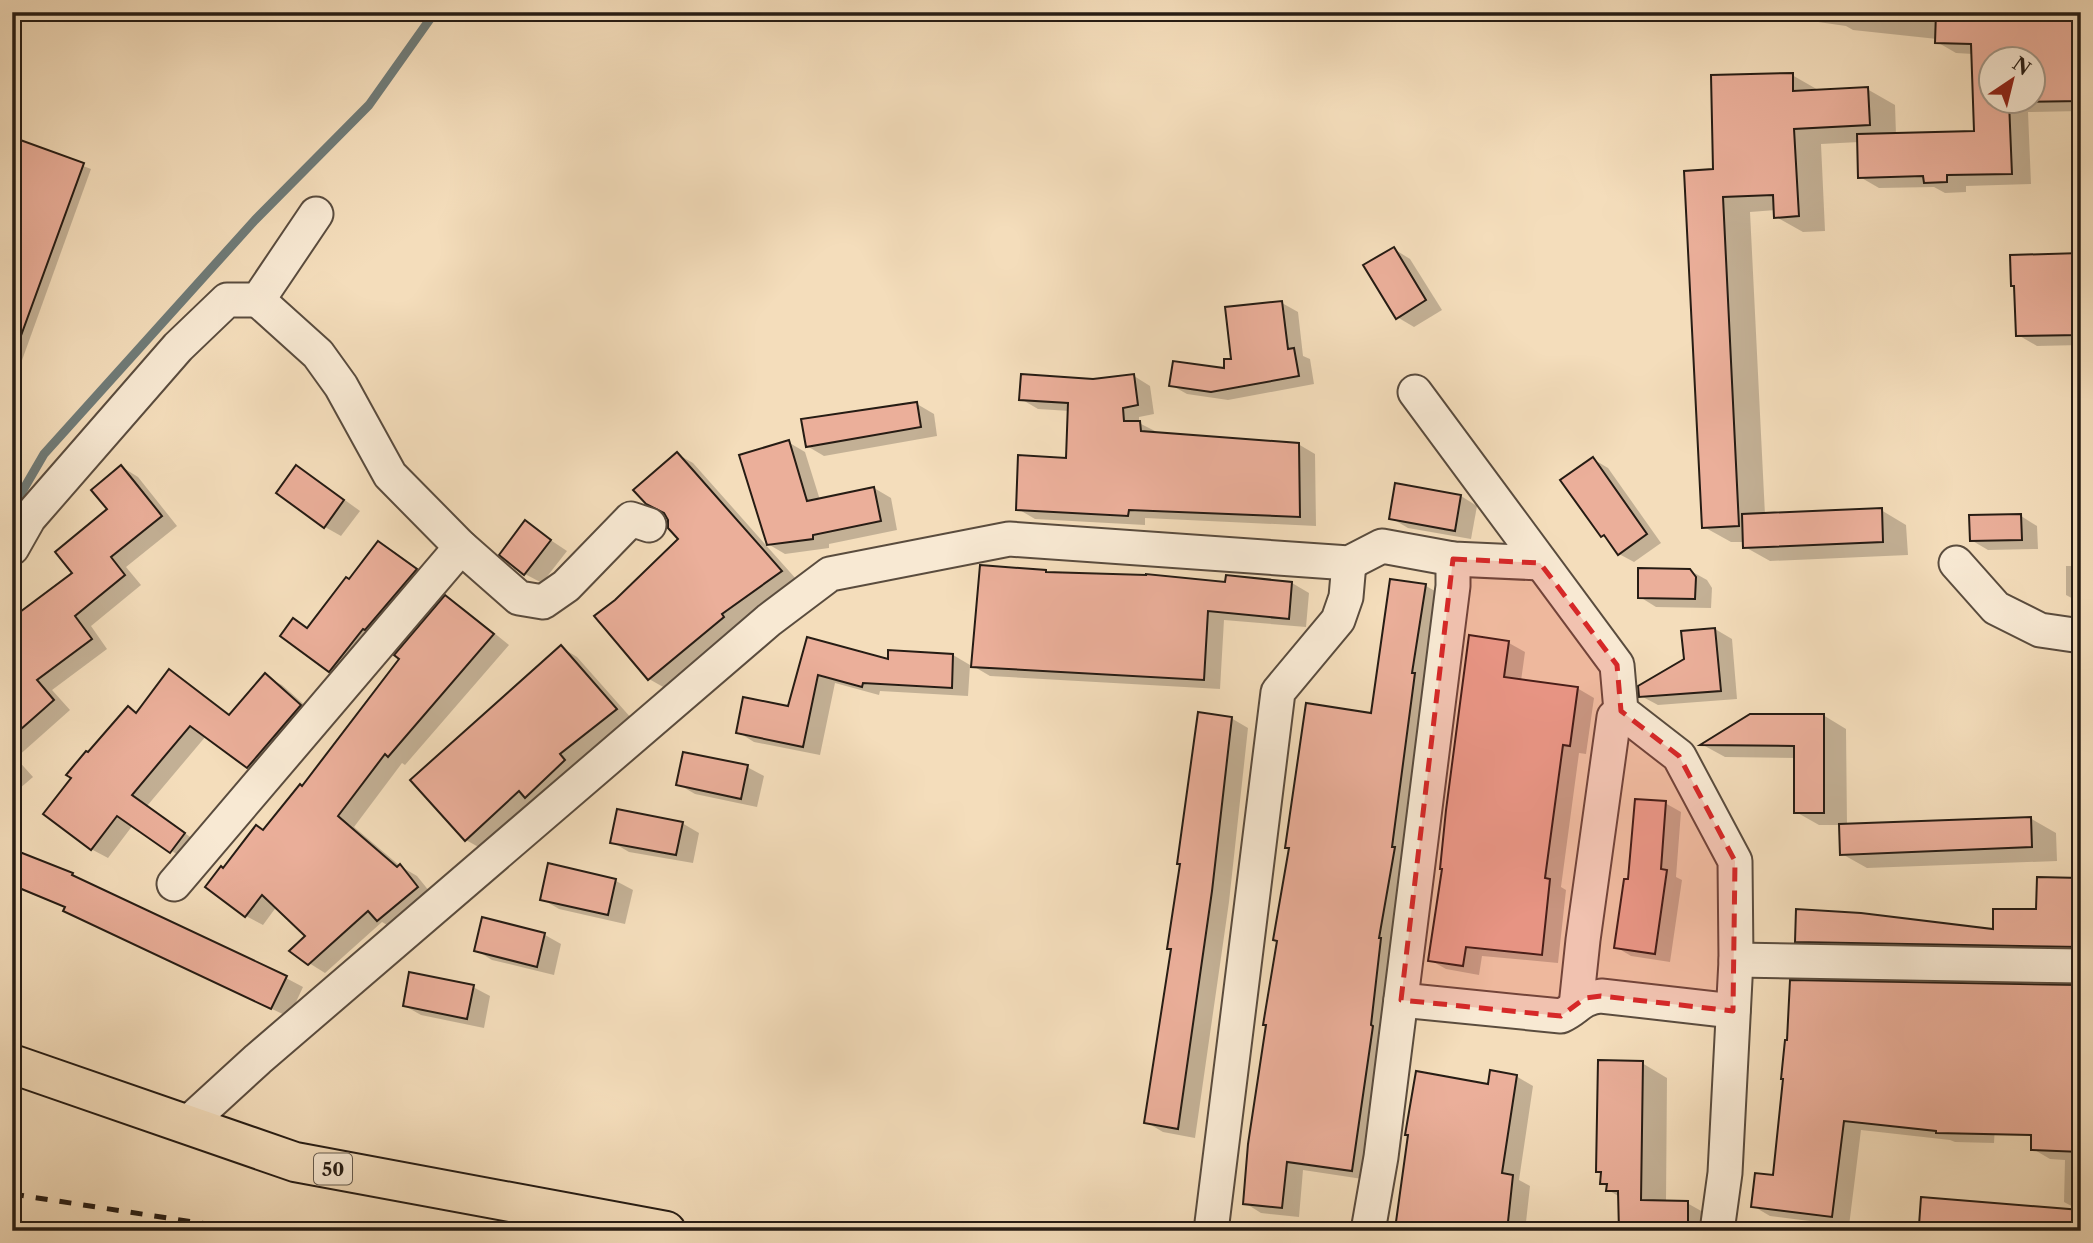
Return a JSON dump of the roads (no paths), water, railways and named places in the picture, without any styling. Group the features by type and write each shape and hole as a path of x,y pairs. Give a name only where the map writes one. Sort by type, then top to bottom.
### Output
{"main road":[{"name":"50","path":"12,1064 295,1162 666,1231"}],"street":[{"path":"258,300 316,214"},
{"path":"12,548 29,518 178,347 227,300 258,300 318,354 341,386 390,475 461,547 519,598 543,602 566,586 631,519 649,525"},
{"path":"1415,392 1617,665 1621,711 1679,756 1735,861 1736,960 1726,1173 1717,1231"},
{"path":"187,1124 269,1050 758,629 830,574 1009,539 1349,563 1382,546 1453,559 1540,563"},
{"path":"173,884 461,547"},
{"path":"1368,1231 1381,1157 1401,1000 1453,586 1453,559"},
{"path":"1211,1231 1278,692 1338,620 1346,597 1349,563"},
{"path":"1956,563 1996,608 2040,630 2081,636"},
{"path":"1576,1006 1614,717 1621,711"},
{"path":"1736,960 2081,966"},
{"path":"1401,1000 1560,1016 1570,1012 1585,998 1601,996 1733,1011"}],"waterway":[{"path":"12,509 44,454 255,220 369,105 435,12"}],"railway":[{"path":"12,1194 252,1231"}]}
